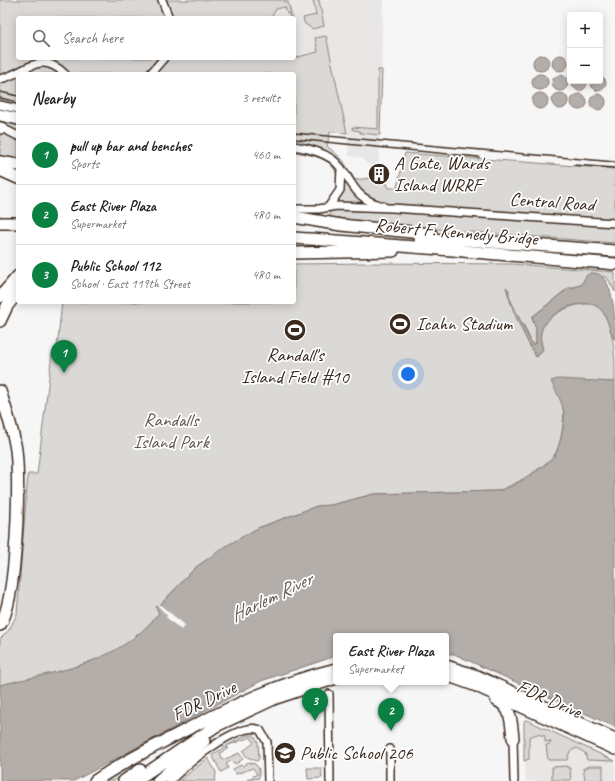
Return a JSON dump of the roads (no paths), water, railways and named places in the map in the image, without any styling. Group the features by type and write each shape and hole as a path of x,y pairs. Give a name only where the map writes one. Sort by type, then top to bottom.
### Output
{"highway":[{"path":"0,115 16,119"},
{"path":"0,162 16,165"},
{"path":"0,170 16,177"},
{"path":"0,215 16,215"},
{"path":"296,216 341,225 426,233 465,240"},
{"path":"0,223 16,223"},
{"name":"Robert F. Kennedy Bridge","path":"296,231 465,240 615,252"},
{"name":"Robert F. Kennedy Bridge","path":"296,238 447,248 475,252 615,264"},
{"path":"296,253 346,251 447,254 475,252"},
{"path":"0,297 16,278"},
{"path":"0,328 2,317 16,295"},
{"path":"0,391 11,425 17,458 16,522 12,572 8,608 0,625"},
{"name":"FDR Drive","path":"449,667 477,676 615,739"},
{"name":"FDR Drive","path":"95,781 156,745 229,708 282,686 333,671"},
{"name":"FDR Drive","path":"449,676 474,685 615,749"},
{"name":"FDR Drive","path":"242,714 293,692 333,679"},
{"path":"449,680 505,705 509,711 513,738"},
{"path":"124,781 229,708"},
{"path":"135,781 216,726 242,714"},
{"path":"158,781 209,737 242,714"},
{"path":"513,738 516,720 523,715 533,717 558,728 580,733"}],"street":[{"path":"162,0 168,16"},
{"path":"152,72 162,60"},
{"path":"17,72 25,67 37,64 54,66 62,72"},
{"path":"0,79 16,73"},
{"path":"0,105 16,109"},
{"path":"0,128 16,135"},
{"name":"Central Road","path":"296,147 328,157 341,168 351,186 360,194 374,203 392,208"},
{"path":"329,206 340,190 341,168"},
{"name":"Central Road","path":"296,209 319,209 329,206 392,208 615,223"},
{"path":"329,694 330,781"},
{"path":"170,781 198,757 243,729 251,728 260,730 267,742 268,781"},
{"path":"513,738 514,781"},
{"path":"390,749 390,781"}],"water":[{"path":"541,55 547,57 549,63 547,69 541,71 535,69 533,63 535,57"},
{"path":"560,55 566,57 566,69 560,71 554,69 552,63 554,57"},
{"path":"540,74 546,76 548,82 546,88 540,90 534,88 532,82 534,76"},
{"path":"560,75 566,77 568,84 566,89 560,91 554,89 552,83 554,77"},
{"path":"603,78 605,79 606,84 602,90 597,91 591,86 591,84 603,84"},
{"path":"572,84 587,84 586,87 580,91 572,86"},
{"path":"540,93 546,95 548,101 546,107 540,109 534,107 532,101 534,95"},
{"path":"560,93 566,95 568,101 566,107 560,109 554,107 552,101 554,95"},
{"path":"579,94 585,96 587,102 585,108 579,110 573,108 571,102 573,96"},
{"path":"598,94 604,96 606,102 604,108 598,110 592,108 590,102 592,96"},
{"path":"590,273 598,274 604,279 609,287 614,309 615,340 603,312 600,309 590,304 575,305 560,311 544,325 540,337 543,349 536,357 527,341 510,299 532,344 536,344 536,329 532,317 560,294 581,285 586,276"},
{"name":"Harlem River","path":"558,379 615,382 615,727 454,654 449,654 449,633 333,633 333,657 261,681 74,781 0,781 0,685 45,675 87,663 106,655 125,644 143,630 159,613 156,607 161,604 196,567 226,546 258,528 317,506 331,505 374,494 497,491 520,482 544,466 557,452 563,430 564,412 551,381"}],"railway":[{"path":"0,92 16,96"},
{"path":"0,98 16,102"},
{"path":"296,133 615,162"},
{"path":"296,139 479,157"},
{"path":"573,165 615,168"}],"place":[{"name":"A Gate, Wards Island WRRF","path":"379,174"},
{"name":"Icahn Stadium","path":"400,324"},
{"name":"Randall's Island Field #10","path":"295,330"},
{"name":"pull up bar and benches","path":"64,373"},
{"name":"Public School 112","path":"315,721"},
{"name":"East River Plaza","path":"391,731"},
{"name":"Public School 206","path":"285,753"}],"park label":[{"name":"Randalls Island Park","path":"171,431"}]}
